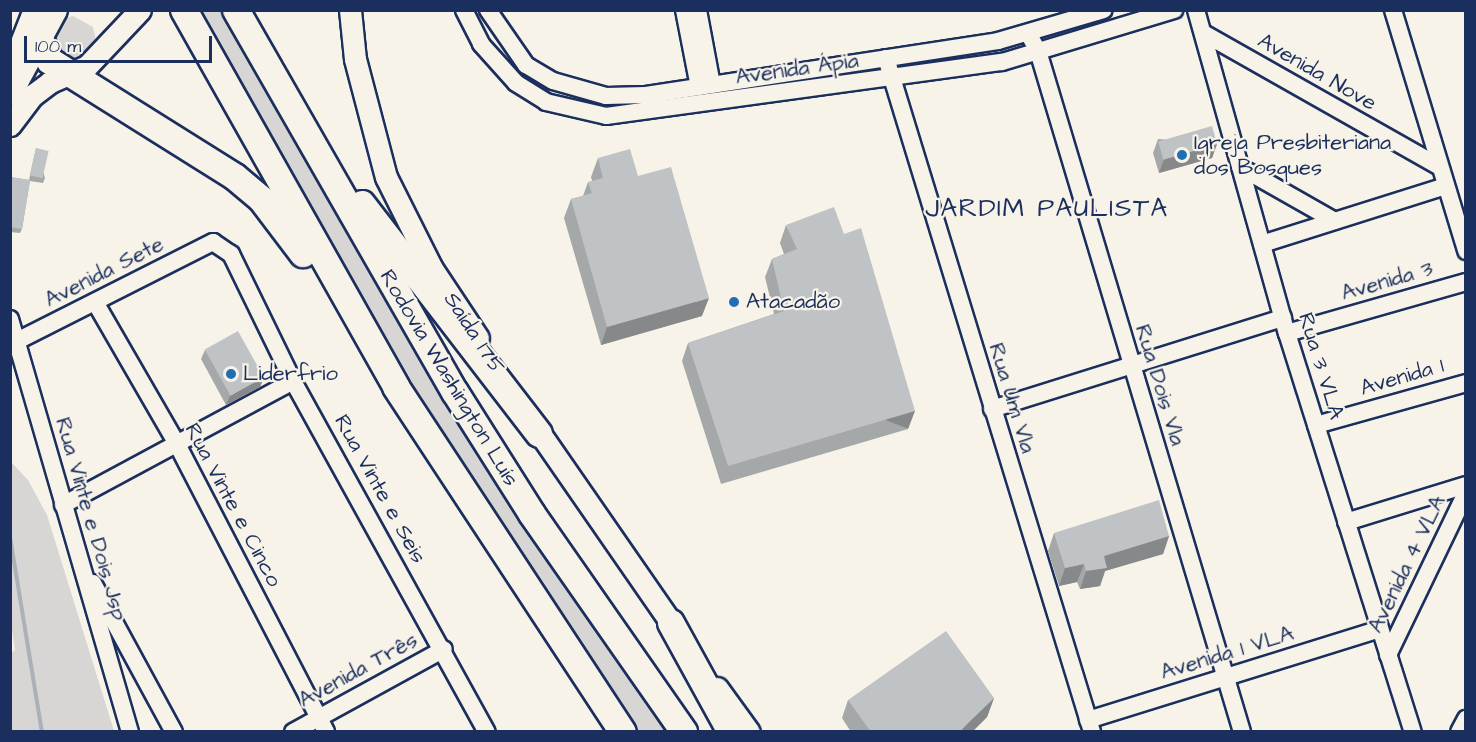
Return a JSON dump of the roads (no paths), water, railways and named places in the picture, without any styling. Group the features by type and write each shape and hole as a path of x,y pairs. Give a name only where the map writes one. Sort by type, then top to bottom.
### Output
{"highway":[{"path":"10,79 37,10"},
{"name":"Rodovia Washington Luís","path":"236,10 290,108 526,505 684,732"},
{"name":"Rodovia Washington Luís","path":"185,13 396,387 623,732"},
{"path":"40,39 50,61 200,152 261,200 396,387"},
{"path":"290,108 435,303 539,434"},
{"path":"671,622 731,732"}],"main road":[{"path":"14,110 40,39 56,10"},
{"path":"14,110 50,82 87,66 140,10"},
{"name":"Saída 175","path":"350,10 355,59 390,186 431,267 539,434 749,732"}],"street":[{"name":"Avenida Ápia","path":"464,10 481,44 516,83 546,102 606,116 1002,62 1174,10"},
{"name":"Avenida Ápia","path":"488,10 526,65 576,90 606,96 646,95 886,58 1028,33 1104,10"},
{"path":"684,10 705,86"},
{"path":"698,10 705,86"},
{"name":"Rua 3 VLA","path":"1196,10 1205,34 1285,326 1413,732"},
{"path":"1394,10 1438,166 1466,251"},
{"name":"Rua Dois Vla","path":"1028,33 1038,51 1129,364 1242,732"},
{"name":"Avenida Nove","path":"1205,34 1438,166"},
{"name":"Rua Um Vla","path":"886,58 1090,726"},
{"path":"10,137 14,110"},
{"path":"1240,167 1335,221"},
{"path":"1262,244 1446,186"},
{"name":"Avenida Sete","path":"13,341 213,242"},
{"name":"Rua Vinte e Seis","path":"213,242 231,254 293,381 444,649 487,732"},
{"name":"Avenida 3","path":"992,409 1129,364 1466,282"},
{"name":"Rua Vinte e Cinco","path":"95,302 178,446 322,725"},
{"name":"Rua Vinte e Dois Jsp","path":"10,319 13,341 130,732"},
{"path":"63,505 178,446 293,381"},
{"name":"Avenida 1","path":"1316,425 1466,383"},
{"path":"1346,522 1466,485"},
{"name":"Avenida 4 VLA","path":"1388,655 1466,493"},
{"path":"78,556 174,732"},
{"name":"Avenida 1 VLA","path":"1090,726 1226,677 1380,629"},
{"name":"Avenida Três","path":"293,732 322,725 444,649"},
{"path":"1458,732 1466,719"}],"waterway":[{"path":"10,537 42,732"}],"place":[{"name":"Igreja Presbiteriana dos Bosques","path":"1182,155"},
{"name":"Atacadão","path":"734,302"},
{"name":"Liderfrio","path":"231,374"}],"district":[{"name":"JARDIM PAULISTA","path":"1047,209"}]}
